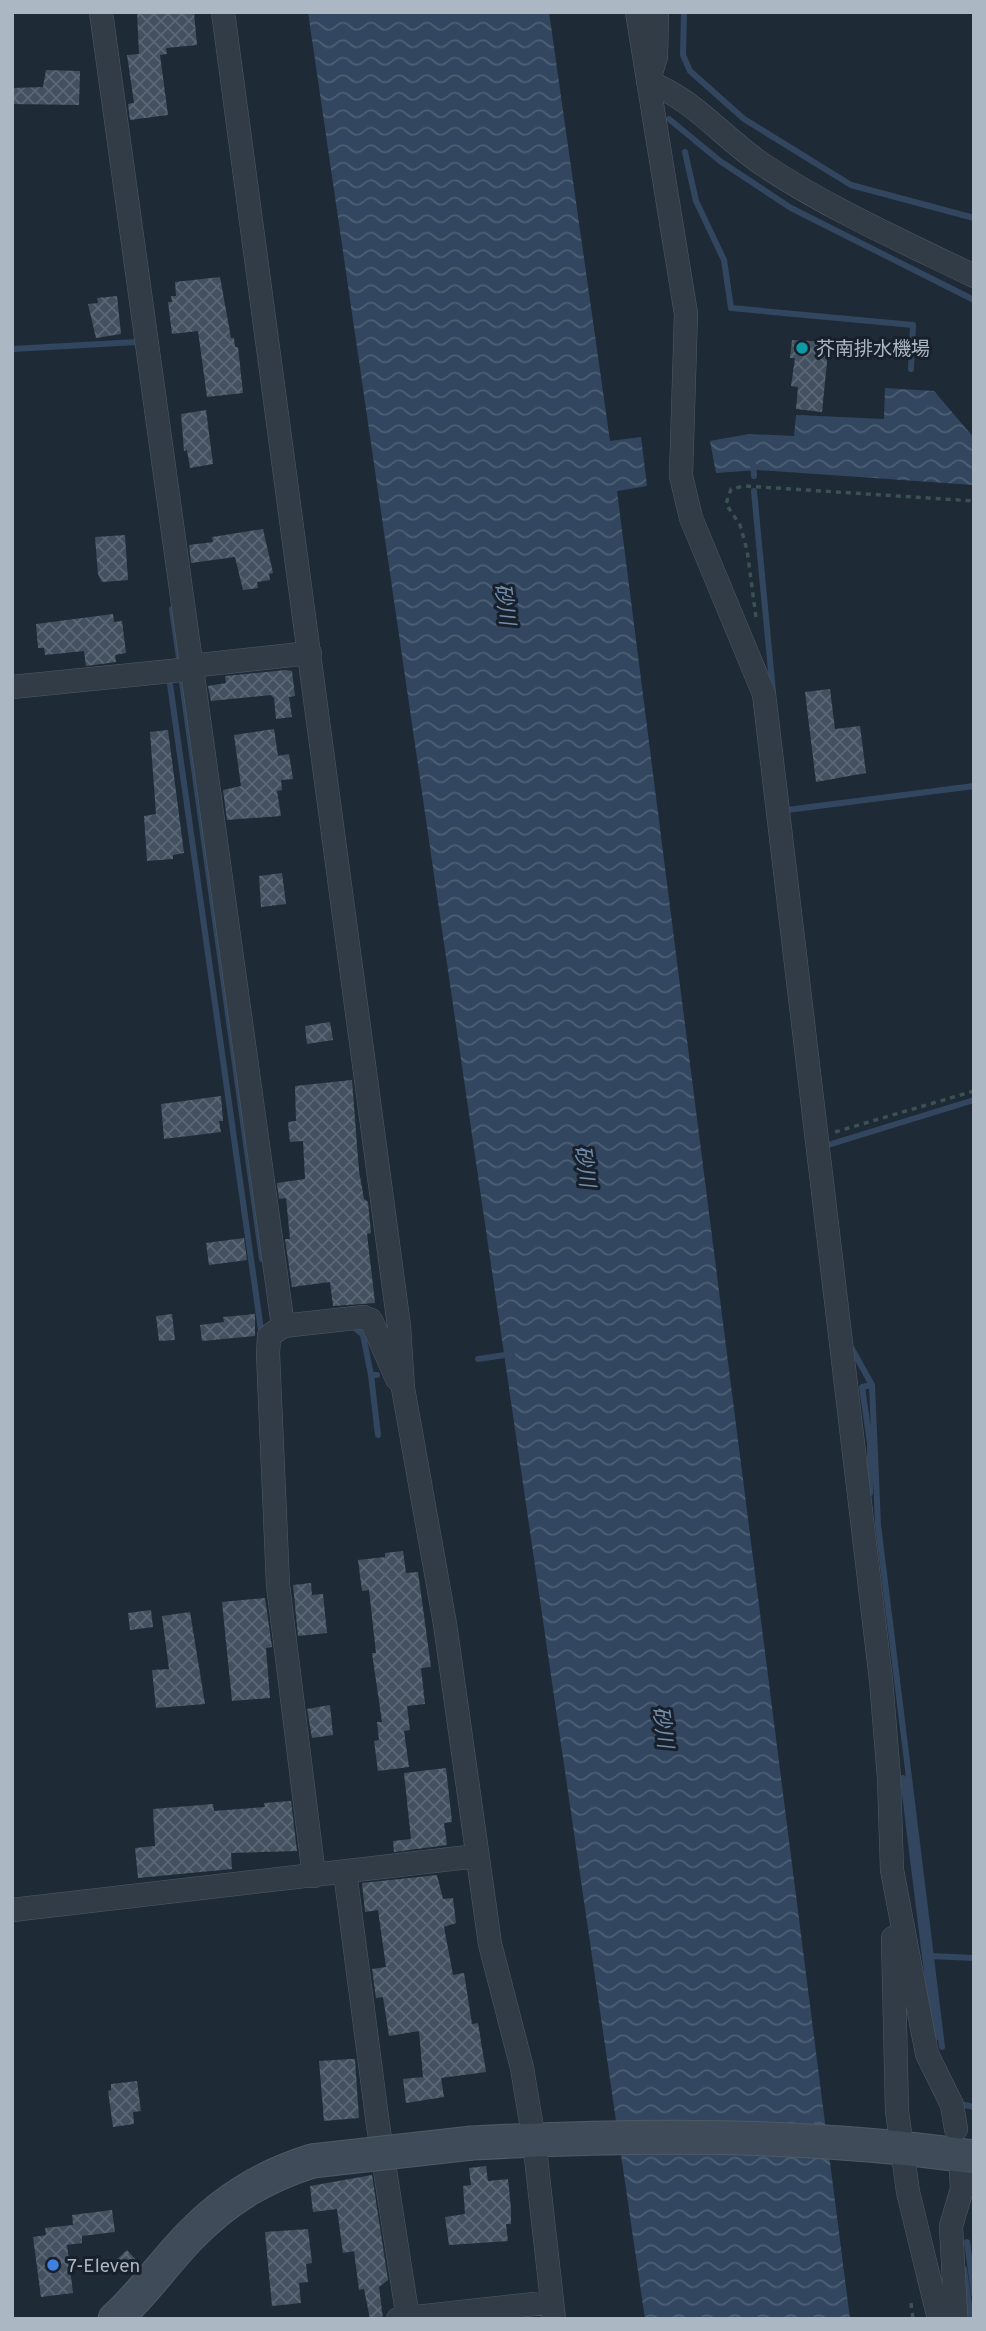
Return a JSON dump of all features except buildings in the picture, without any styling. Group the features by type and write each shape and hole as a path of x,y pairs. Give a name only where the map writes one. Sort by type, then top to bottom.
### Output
{"main road":[{"path":"118,2318 192,2234 217,2211 244,2190 276,2173 312,2161 472,2143 567,2137 662,2136 887,2147 967,2164"}],"street":[{"path":"101,12 187,668 283,1326"},
{"path":"223,12 397,1312 403,1388 445,1624 490,1944 522,2068 534,2140 553,2311 405,2318 378,2125 350,1871"},
{"path":"637,12 686,314 681,475 691,518 764,694 880,1667 889,1778 897,2111 887,2147 908,2192 939,2319"},
{"path":"648,82 656,57 657,12"},
{"path":"648,82 672,90 765,167 896,238 974,276"},
{"path":"12,687 310,653"},
{"path":"313,1870 278,1585 269,1336 283,1326 364,1317 376,1326 390,1368 403,1388"},
{"path":"12,1910 313,1870 350,1871 477,1856"},
{"path":"892,1870 927,2054 952,2105 956,2129"},
{"path":"956,2319 951,2226 967,2164"},
{"path":"951,2226 974,2223"}],"path":[{"path":"757,624 747,550 740,525 726,504 731,489 745,485 974,501"},
{"path":"831,1134 974,1091"}],"water":[{"name":"砂川","path":"308,12 549,12 610,441 641,437 647,486 617,491 850,2319 645,2319"},
{"path":"885,388 934,391 974,438 974,485 758,470 716,473 710,441 749,434 794,436 796,415 884,419"}],"waterway":[{"path":"684,12 683,55 690,71 744,119 851,185 974,218"},
{"path":"669,119 720,161 791,208 974,300"},
{"path":"685,152 696,201 724,260 731,308 913,325 911,369"},
{"path":"12,349 137,342"},
{"path":"753,464 754,476"},
{"path":"754,491 773,692"},
{"path":"172,609 180,665"},
{"path":"181,675 262,1259"},
{"path":"169,677 261,1330"},
{"path":"787,810 974,786"},
{"path":"828,1145 974,1100"},
{"path":"353,1326 363,1335 371,1375 377,1375"},
{"path":"852,1349 872,1385 878,1525 942,2047"},
{"path":"478,1359 512,1354"},
{"path":"371,1375 378,1435"},
{"path":"870,1493 870,1443 862,1387 872,1385"},
{"path":"903,1778 935,2038"},
{"path":"930,1956 974,1958"},
{"path":"960,2104 974,2107"},
{"path":"967,2242 974,2294"},
{"path":"964,2269 971,2319"}],"place":[{"name":"芥南排水機場","path":"802,348"},
{"name":"7-Eleven","path":"53,2265"}]}
